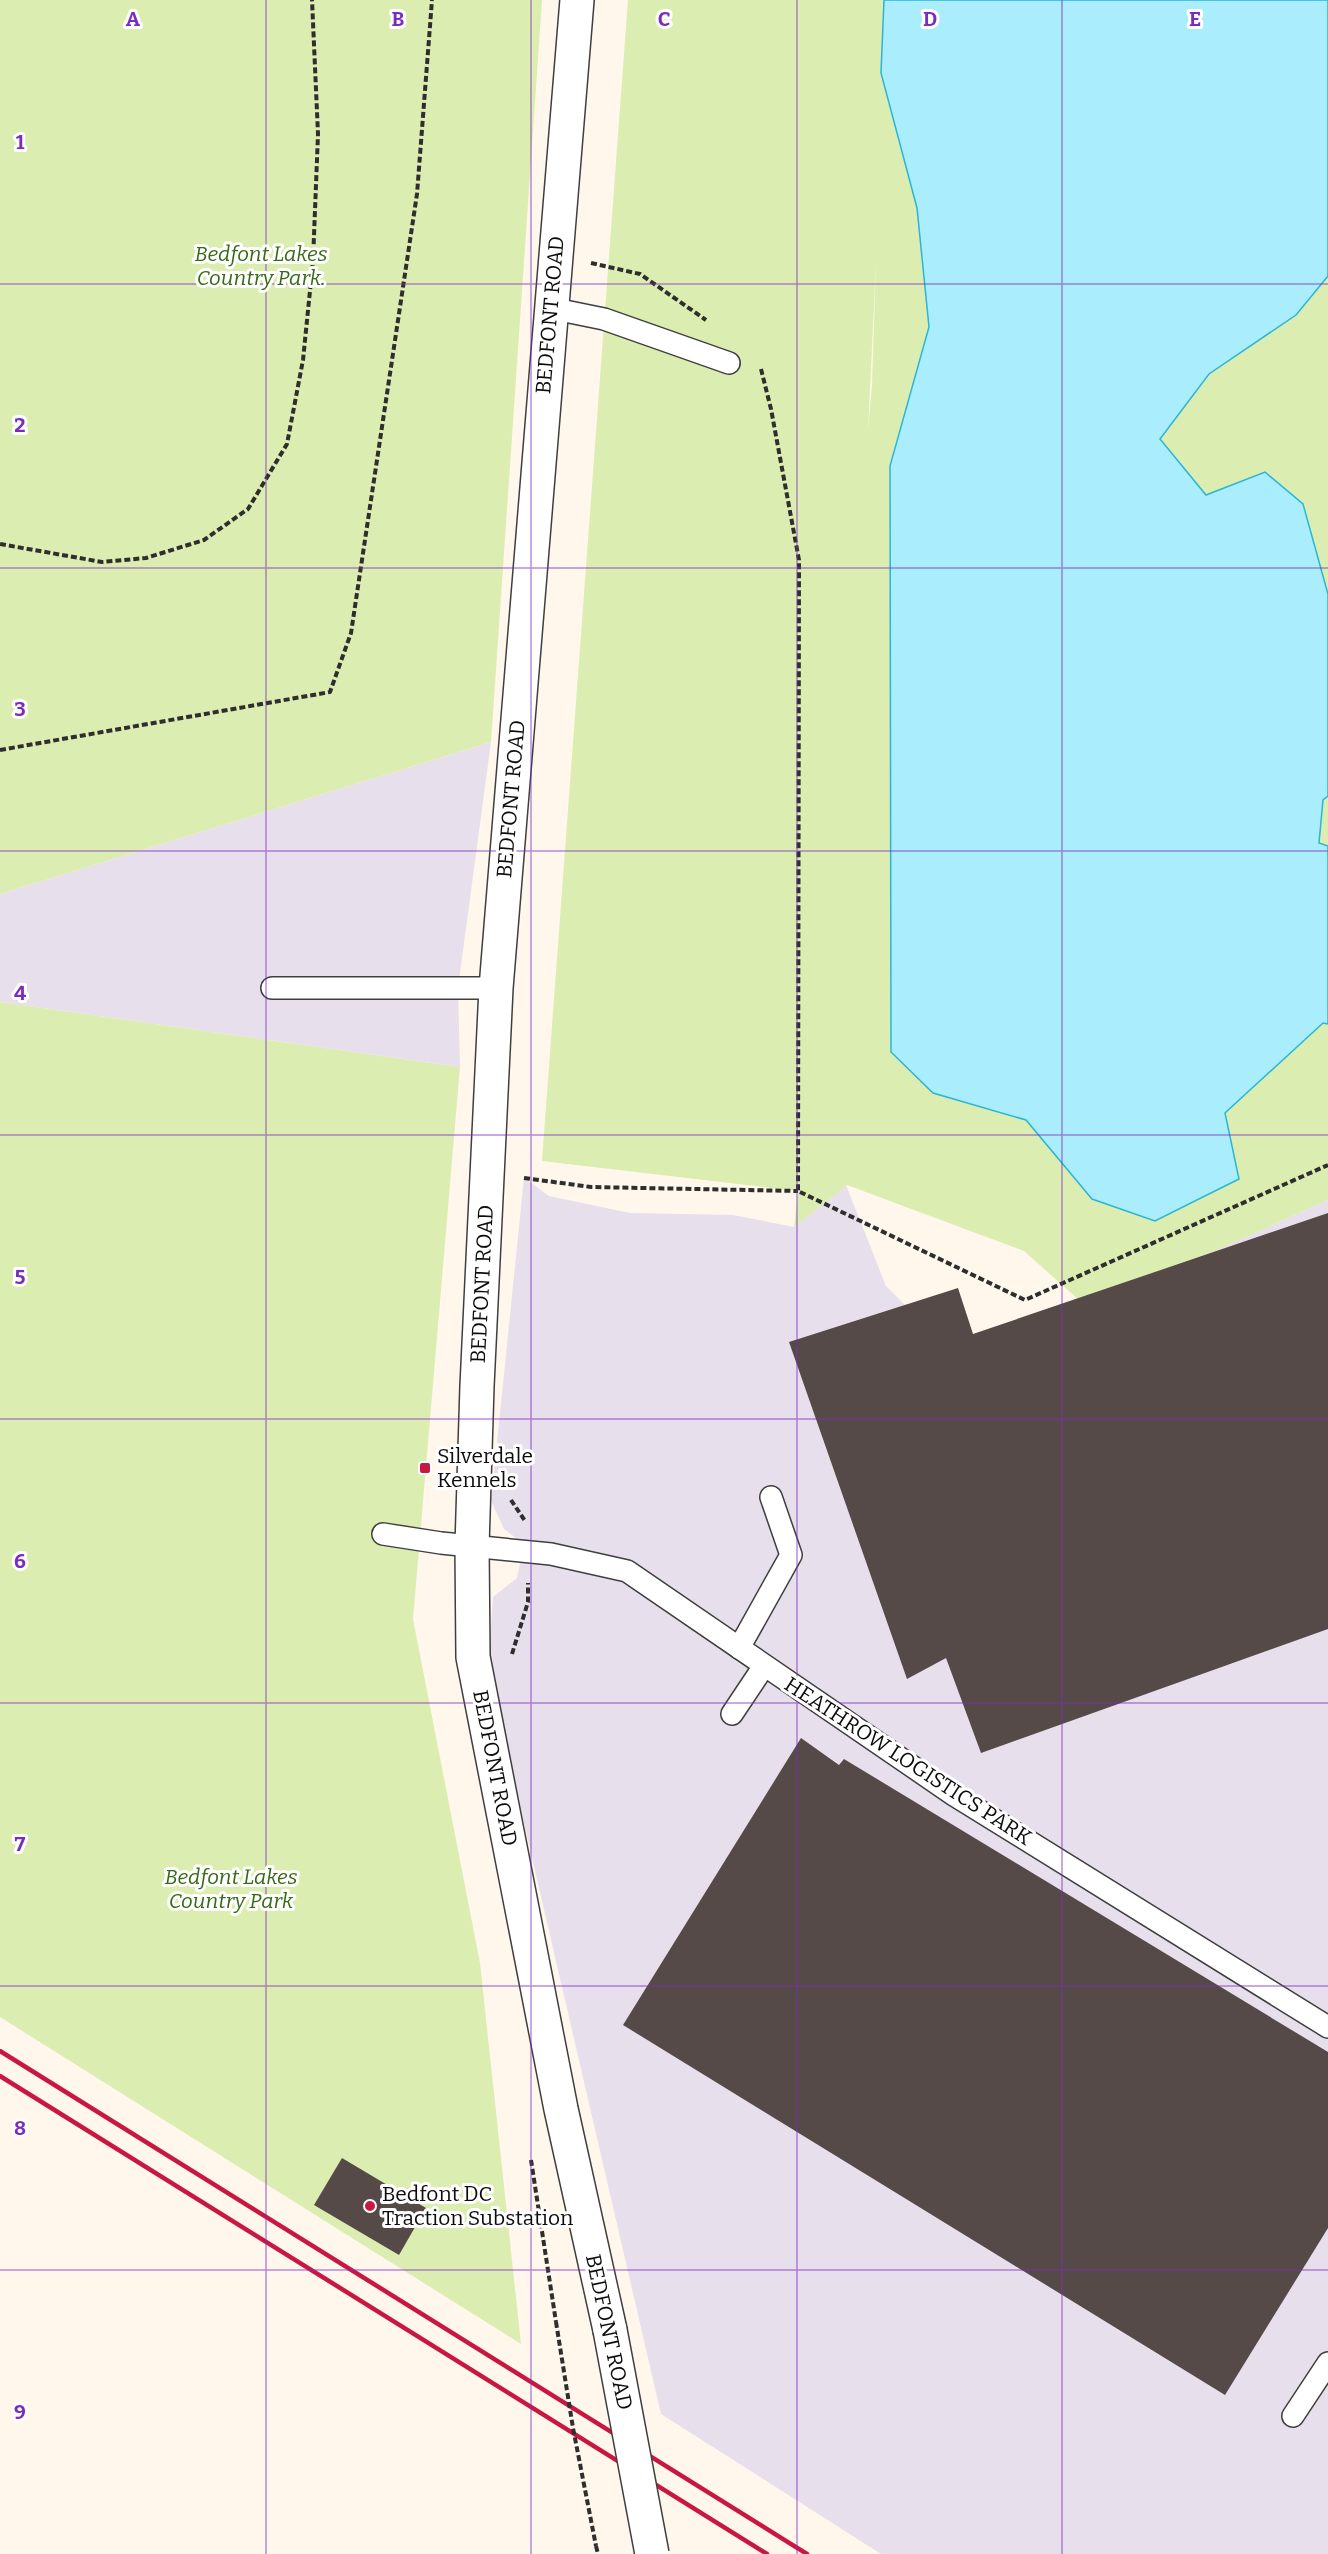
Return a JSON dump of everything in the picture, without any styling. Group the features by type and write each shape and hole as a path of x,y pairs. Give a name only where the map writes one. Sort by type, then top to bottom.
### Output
{"street":[{"name":"BEDFONT ROAD","path":"577,0 496,988 472,1546 473,1657 561,2109 610,2330 652,2554"}],"lane":[{"path":"550,308 604,319 729,363"},
{"path":"272,988 496,988"},
{"path":"739,1648 791,1555 771,1497"},
{"name":"HEATHROW LOGISTICS PARK","path":"383,1534 551,1554 627,1571 954,1795 1328,2027"},
{"path":"732,1714 764,1666"},
{"path":"1293,2416 1328,2363"}],"path":[{"path":"0,544 102,562 146,558 204,540 248,509 287,444 303,360 313,261 318,134 312,0"},
{"path":"0,750 330,692 351,633 415,206 432,0"},
{"path":"588,262 640,274 709,322"},
{"path":"760,367 771,409 799,560 798,1191"},
{"path":"524,1178 591,1187 798,1191 1025,1300 1328,1165"},
{"name":"BEDFONT ROAD","path":"509,1497 525,1517 528,1552 528,1602 514,1641 510,1662"},
{"path":"556,2322 573,2428 598,2554"}],"shaded area":[{"path":"491,742 458,988 460,1067 0,1002 0,894"},
{"path":"524,1178 549,1196 630,1213 733,1215 794,1227 846,1185 886,1286 917,1317 960,1335 1026,1335 1328,1200 1328,2554 881,2554 661,2414 488,1668 493,1597 517,1578 524,1544 504,1529 491,1501"}],"green space":[{"name":"Bedfont Lakes Country Park.","path":"0,0 542,0 491,742 0,894"},
{"path":"628,0 1328,0 1328,1200 1088,1308 1024,1251 847,1185 794,1227 798,1191 542,1161","holes":["876,263 872,385 868,431"]},
{"name":"Bedfont Lakes Country Park","path":"0,1002 460,1067 413,1619 480,1963 521,2344 0,2017"}],"water":[{"path":"884,0 1328,0 1328,276 1296,315 1209,374 1160,439 1206,495 1265,472 1303,504 1328,594 1328,796 1323,800 1319,843 1328,846 1328,1024 1323,1023 1225,1113 1239,1179 1155,1221 1092,1199 1026,1120 933,1093 891,1052 890,466 929,327 917,208 881,73"}],"building":[{"path":"1328,1213 1328,1629 981,1753 946,1658 907,1679 789,1342 958,1288 973,1334"},
{"path":"801,1738 839,1765 844,1759 1328,2052 1328,2228 1225,2395 623,2025"},
{"name":"Bedfont DC Traction Substation","path":"342,2158 426,2208 399,2255 314,2205"}],"railway":[{"path":"0,2051 807,2554"},
{"path":"0,2076 767,2554"}],"place":[{"name":"Silverdale Kennels","path":"425,1468"},
{"name":"Bedfont DC Traction Substation","path":"370,2206"}]}
